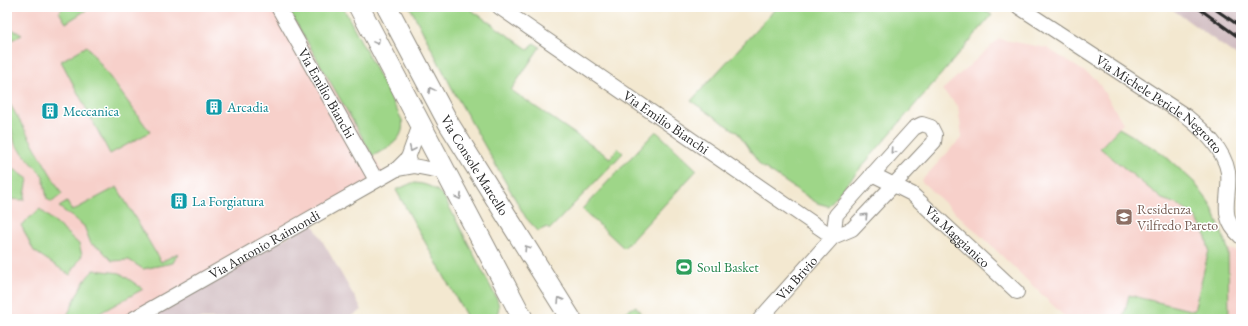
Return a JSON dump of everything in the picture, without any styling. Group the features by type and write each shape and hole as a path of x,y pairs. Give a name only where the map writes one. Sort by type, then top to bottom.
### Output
{"main road":[{"name":"Via Console Marcello","path":"359,7 445,172 517,317"},
{"name":"Via Console Marcello","path":"387,7 449,124 571,319"}],"street":[{"name":"Via Emilio Bianchi","path":"278,7 376,180"},
{"name":"Via Emilio Bianchi","path":"499,7 833,237"},
{"name":"Via Michele Pericle Negrotto","path":"1019,7 1186,116 1206,133 1220,152 1228,171 1227,219 1233,230 1241,237"},
{"name":"Via Brivio","path":"760,319 833,237 852,229 934,142 935,135 931,127 922,124 914,128 872,174 836,215 833,237"},
{"name":"Via Antonio Raimondi","path":"132,319 397,169 408,158 420,125"},
{"name":"Via Antonio Raimondi","path":"397,169 414,166 445,172"},
{"path":"872,174 895,185"},
{"name":"Via Maggianico","path":"895,185 912,194 1017,292"}],"shaded area":[{"path":"7,7 287,7 383,173 127,319 7,319"},
{"path":"1169,7 1241,7 1241,59"},
{"path":"999,39 1047,48 1096,79 1123,123 1119,128 1162,153 1194,182 1211,205 1228,249 1241,252 1241,319 1225,319 1129,295 1123,319 1067,319 997,251 921,181 962,137 958,106 942,90"},
{"path":"312,223 362,310 347,319 141,319"}],"green space":[{"path":"64,7 91,7 66,23 59,12"},
{"path":"287,7 343,7 402,120 403,127 399,138 390,146 373,156"},
{"path":"410,7 467,7 529,50 534,43 540,47 511,90 610,158 618,148 623,153 549,230 547,227 538,231 526,218 454,92"},
{"path":"777,7 980,7 992,15 828,206 817,203 760,165 737,132 691,101"},
{"path":"7,26 22,35 7,42"},
{"path":"87,46 150,132 110,154 61,61"},
{"path":"7,99 62,194 52,202 47,199 43,176 15,144 7,108"},
{"path":"1119,128 1162,153 1194,182 1211,205 1228,249 1229,319 1123,319 1129,295 1194,311 1209,250 1205,233 1195,217 1179,205 1162,199 1100,148"},
{"path":"656,131 697,170 624,248 582,209"},
{"path":"7,164 28,179 24,200 7,199"},
{"path":"412,183 430,186 444,197 497,299 499,306 498,312 491,318 468,319 396,190"},
{"path":"117,187 161,262 178,253 173,263 143,269 129,260 112,261 100,248 91,244 84,226 59,207 67,202 72,211"},
{"path":"40,209 79,244 82,255 70,275 34,251 21,225"},
{"path":"94,270 120,273 143,289 89,319 65,319 81,287"},
{"path":"636,306 644,319 614,319"}],"railway":[{"path":"1197,7 1241,39"},
{"path":"1212,7 1241,27"}],"place":[{"name":"Arcadia","path":"214,107"},
{"name":"Meccanica","path":"50,111"},
{"name":"La Forgiatura","path":"179,201"},
{"name":"Residenza Vilfredo Pareto","path":"1124,217"},
{"name":"Soul Basket","path":"684,267"}]}
